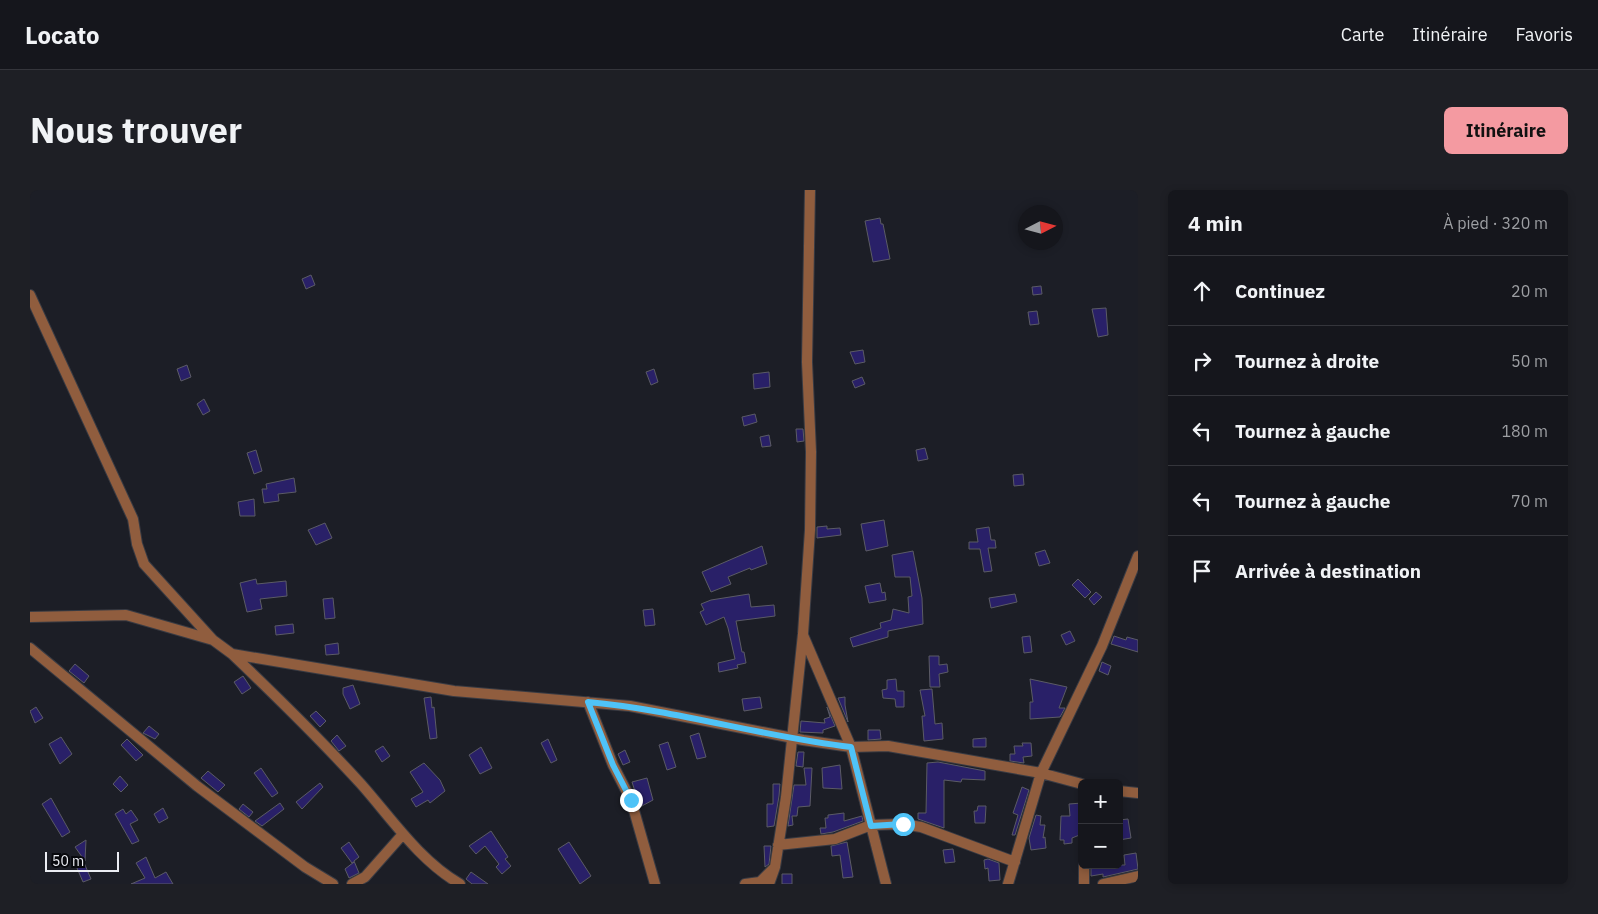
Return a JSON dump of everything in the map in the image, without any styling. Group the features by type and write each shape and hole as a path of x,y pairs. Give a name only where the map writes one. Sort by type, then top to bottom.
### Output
{"street":[{"path":"770,884 775,868 786,797 803,634 810,530 811,452 808,362 810,190"},
{"path":"30,295 133,519 137,544 144,564 213,640 232,654 302,722 361,784 428,862 459,884"},
{"path":"1008,884 1041,773 1102,646 1138,556"},
{"path":"30,617 126,615 213,640"},
{"path":"803,634 851,747 886,884"},
{"path":"30,648 197,786 305,867 333,884"},
{"path":"232,654 454,691 630,706 851,747 888,746 1041,773 1078,783"},
{"path":"588,702 613,765 631,800 654,884"},
{"path":"1123,791 1138,793"},
{"path":"778,845 835,839 871,826 888,823 920,827 1015,862"},
{"path":"352,884 365,877 403,834"},
{"path":"746,884 760,882 775,868"},
{"path":"1084,869 1084,884"},
{"path":"1103,884 1138,876"}],"building":[{"path":"880,218 890,259 873,262 865,221"},
{"path":"311,275 315,285 306,289 302,279"},
{"path":"1041,286 1042,294 1033,295 1032,287"},
{"path":"1106,308 1108,335 1098,337 1092,309"},
{"path":"1037,311 1039,324 1030,325 1028,312"},
{"path":"863,350 865,362 855,364 850,352"},
{"path":"187,365 191,377 181,381 177,369"},
{"path":"654,369 658,382 651,385 646,372"},
{"path":"769,372 770,387 754,389 753,374"},
{"path":"862,377 865,384 855,388 852,381"},
{"path":"204,399 210,411 203,415 197,404"},
{"path":"755,414 757,422 744,426 742,417"},
{"path":"796,429 803,429 804,441 797,442"},
{"path":"769,435 771,446 762,447 760,437"},
{"path":"925,448 928,459 918,461 916,450"},
{"path":"256,450 262,471 254,474 247,453"},
{"path":"1023,474 1024,485 1014,486 1013,475"},
{"path":"294,478 296,492 278,494 279,501 264,503 262,489 267,489 266,484"},
{"path":"254,499 255,516 240,516 238,502"},
{"path":"884,520 888,546 866,551 861,524"},
{"path":"325,523 332,538 316,545 308,530"},
{"path":"827,526 827,529 840,528 841,535 817,538 817,527"},
{"path":"989,527 991,540 995,540 996,548 988,548 992,571 984,572 980,549 969,549 969,542 978,542 976,529"},
{"path":"762,546 767,564 751,570 750,568 728,577 731,584 711,592 702,572"},
{"path":"1045,550 1050,563 1039,566 1035,553"},
{"path":"913,551 922,598 923,624 888,631 888,637 853,647 850,638 881,628 880,623 891,620 893,609 909,613 908,597 912,596 910,577 895,577 892,555"},
{"path":"256,579 257,584 286,581 287,596 260,599 262,609 247,612 240,583"},
{"path":"1078,579 1091,592 1085,598 1072,585"},
{"path":"880,583 882,593 885,592 886,600 869,603 865,586"},
{"path":"1096,592 1102,597 1094,605 1089,599"},
{"path":"749,594 751,607 774,605 775,616 736,621 746,663 737,665 738,668 719,672 718,663 735,659 728,628 724,617 706,625 700,612 704,610 701,604 711,600"},
{"path":"1015,594 1017,602 991,608 989,598"},
{"path":"333,598 335,618 325,619 323,599"},
{"path":"653,609 655,625 645,626 643,610"},
{"path":"293,624 294,633 276,635 275,626"},
{"path":"1070,631 1075,641 1066,645 1061,635"},
{"path":"1030,636 1032,652 1024,653 1022,637"},
{"path":"1114,636 1126,640 1127,637 1138,640 1138,652 1111,644"},
{"path":"338,643 339,654 326,655 325,645"},
{"path":"929,656 939,656 939,665 947,664 948,672 939,674 940,687 930,687"},
{"path":"1102,662 1111,666 1108,675 1099,671"},
{"path":"75,664 89,676 84,683 69,671"},
{"path":"243,676 251,688 242,694 234,682"},
{"path":"896,679 897,691 904,691 904,707 896,707 895,699 883,698 882,690 887,689 887,680"},
{"path":"1030,679 1067,687 1059,708 1065,708 1060,717 1030,719 1030,702 1033,702"},
{"path":"353,685 360,704 350,709 343,694 343,688"},
{"path":"932,689 935,724 942,723 943,739 924,741 922,716 925,716 920,690"},
{"path":"431,697 432,708 434,707 437,738 430,739 424,698"},
{"path":"760,697 762,708 744,711 742,699"},
{"path":"845,697 845,705 848,722 838,698"},
{"path":"36,707 43,718 35,723 30,711"},
{"path":"827,707 835,726 823,730 823,733 800,732 801,721 825,723 824,719 830,717"},
{"path":"316,711 326,721 320,727 310,716"},
{"path":"149,726 159,734 155,739 143,733"},
{"path":"868,730 880,730 881,739 868,740"},
{"path":"699,733 706,757 697,759 690,736"},
{"path":"337,735 346,746 339,751 331,741"},
{"path":"61,737 72,754 60,764 49,744"},
{"path":"986,738 986,747 973,747 973,739"},
{"path":"127,739 143,755 136,761 121,745"},
{"path":"548,739 557,760 551,763 541,743"},
{"path":"668,742 676,767 667,770 659,745"},
{"path":"1022,743 1031,743 1032,756 1023,757 1024,763 1010,761 1010,754 1015,754 1014,746 1023,746"},
{"path":"383,746 390,756 382,762 375,751"},
{"path":"481,747 492,768 480,774 469,755"},
{"path":"625,750 630,762 623,765 618,754"},
{"path":"798,752 804,752 803,767 796,766"},
{"path":"938,762 985,771 985,780 962,779 961,782 944,780 944,828 918,819 918,813 926,813 927,763"},
{"path":"424,763 440,780 445,791 430,803 428,800 416,807 411,799 423,792 410,772"},
{"path":"840,765 842,789 823,788 822,768"},
{"path":"261,768 278,793 272,797 254,773"},
{"path":"804,768 812,768 810,806 798,807 797,816 792,816 793,825 788,826 794,785 806,785"},
{"path":"208,771 225,785 218,792 201,778"},
{"path":"120,776 128,785 121,792 113,784"},
{"path":"647,778 653,800 640,807 632,782"},
{"path":"320,783 323,787 302,809 296,802"},
{"path":"773,784 780,784 779,796 774,826 767,827 767,804 773,804"},
{"path":"1022,787 1029,790 1015,835 1012,835 1018,815 1013,813"},
{"path":"51,798 70,832 62,837 42,804"},
{"path":"280,803 284,809 262,826 255,821"},
{"path":"1078,803 1078,836 1072,838 1072,843 1064,844 1064,840 1060,840 1061,816 1070,816 1069,804"},
{"path":"243,804 253,812 249,817 239,809"},
{"path":"978,806 986,806 985,823 975,823 974,811 977,811"},
{"path":"163,808 168,818 159,823 154,814"},
{"path":"123,809 126,814 131,810 138,820 130,824 139,841 132,844 115,814"},
{"path":"844,813 844,821 862,816 863,821 833,832 821,834 820,828 826,828 825,818 828,818 828,815"},
{"path":"1036,815 1041,816 1040,825 1045,825 1043,838 1045,837 1046,848 1031,850 1029,838"},
{"path":"1128,819 1131,838 1123,839 1123,820"},
{"path":"491,831 508,857 505,859 511,866 502,874 496,867 499,864 485,846 476,854 469,846"},
{"path":"86,840 85,861 75,847"},
{"path":"349,842 359,857 354,861 359,873 349,878 345,869 354,862 352,863 341,848"},
{"path":"569,842 591,876 580,884 558,849"},
{"path":"847,842 853,877 843,878 840,855 832,856 831,846"},
{"path":"764,846 771,846 769,864 765,867"},
{"path":"953,849 955,862 945,863 943,850"},
{"path":"1136,853 1138,869 1103,877 1103,874 1091,876 1091,869 1123,869 1123,865 1125,865 1124,855"},
{"path":"146,857 155,878 166,872 173,884 131,884 145,878 136,863"},
{"path":"82,858 91,879 83,882 74,861"},
{"path":"988,859 999,863 1000,880 989,881 988,868 985,869 984,860"},
{"path":"471,872 488,884 472,884 466,879"},
{"path":"782,874 792,874 792,884 782,884"}],"route":[{"path":"631,800 613,765 588,702 630,706 822,744 851,747 871,826 888,823 903,824"}]}
